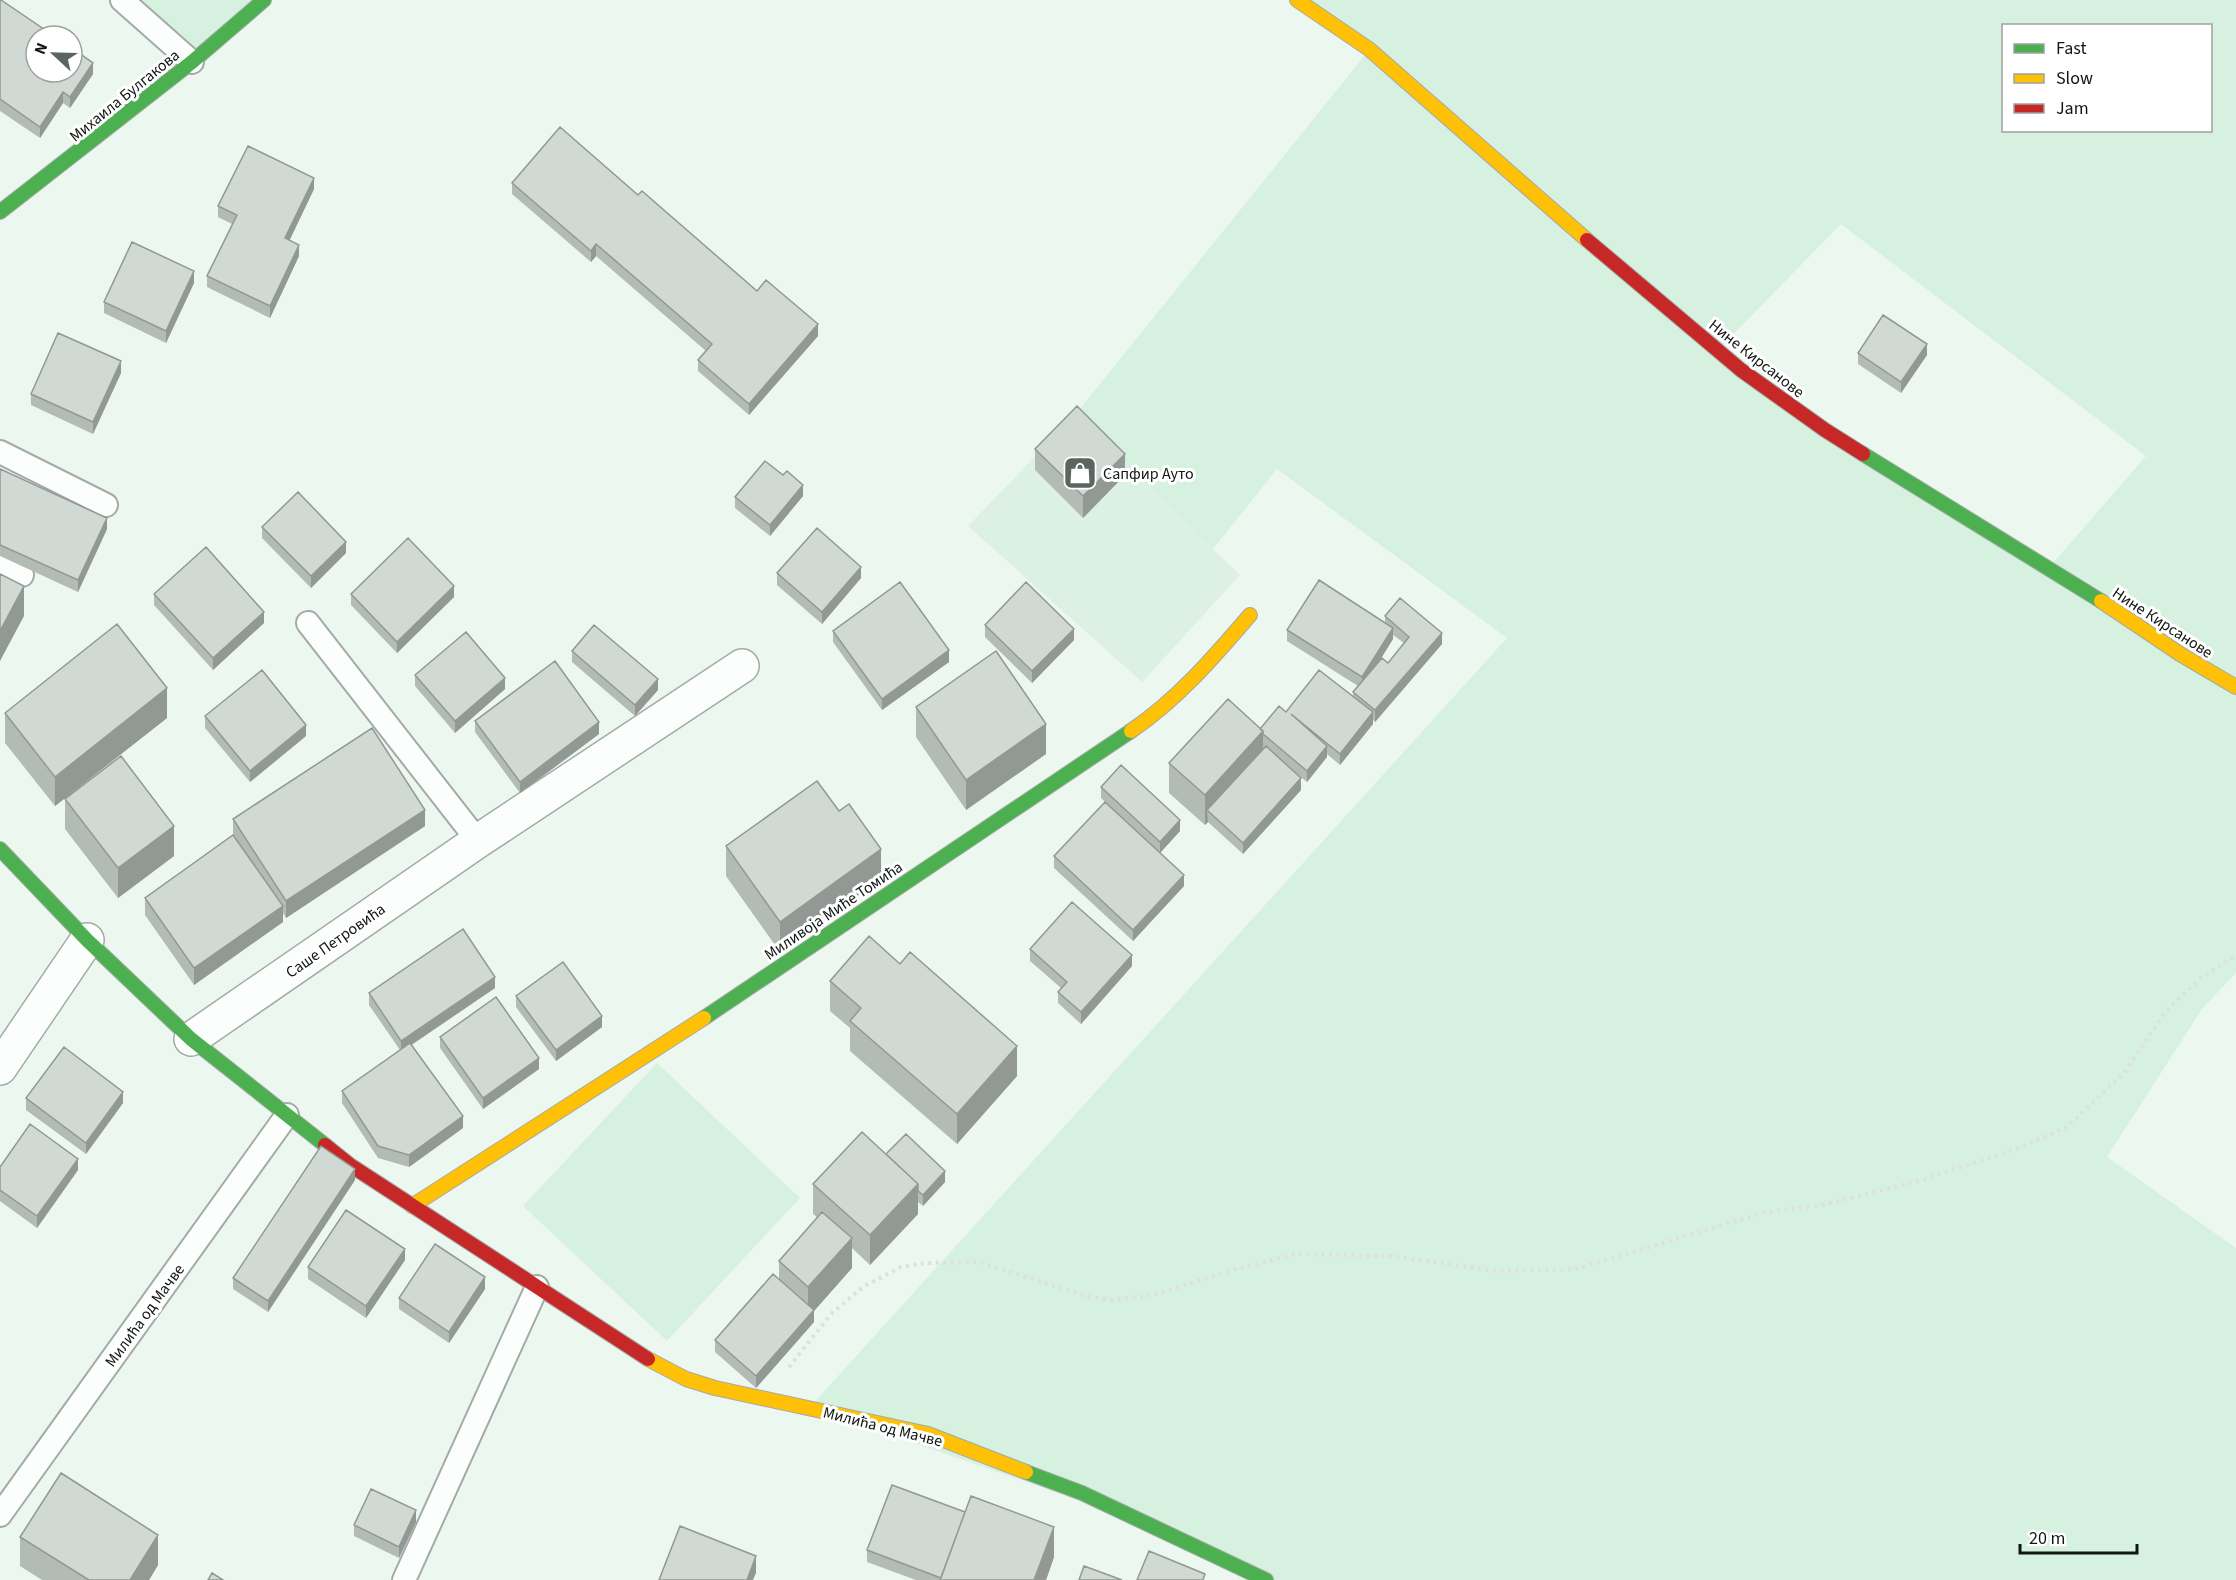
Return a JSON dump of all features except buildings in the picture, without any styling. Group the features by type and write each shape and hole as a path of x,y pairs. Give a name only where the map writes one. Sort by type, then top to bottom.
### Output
{"street":[{"name":"Михаила Булгакова","path":"0,212 192,62 264,0"},
{"name":"Нине Кирсанове","path":"1297,0 1370,49 1566,222 1741,370 1825,430 2236,687"},
{"name":"Миливоја Миће Томића","path":"412,1206 708,1015 1143,722 1201,672 1250,615"},
{"name":"Саше Петровића","path":"191,1040 478,841 742,666"},
{"name":"Милића од Мачве","path":"0,849 87,940 191,1040 350,1165 661,1367 686,1379 715,1388 928,1434 1082,1493 1266,1580"},
{"path":"0,1068 87,940"}],"lane":[{"path":"123,0 192,62"},
{"path":"0,452 106,505"},
{"path":"0,564 22,575"},
{"path":"308,623 478,841"},
{"name":"Милића од Мачве","path":"0,1515 287,1115"},
{"path":"404,1580 537,1287"}],"path":[{"path":"764,1398 831,1314 863,1287 902,1267 926,1263 980,1262 1085,1296 1113,1300 1153,1294 1296,1254 1391,1256 1496,1271 1576,1269 1766,1212 1822,1205 1922,1180 2019,1148 2067,1128 2124,1073 2166,1011 2201,978 2236,955"}],"shaded area":[{"path":"122,0 263,0 192,62"},
{"path":"1296,0 2236,0 2236,973 2202,1009 2107,1157 2236,1248 2236,1580 1266,1580 1151,1525 810,1407 1507,638 1277,469 1213,549 1075,415 1369,50","holes":["1841,224 2146,456 2048,569 1718,350"]},
{"path":"1075,415 1240,575 1142,682 968,526"},
{"path":"657,1063 800,1198 667,1341 523,1206"}],"traffic: fast":[{"path":"0,212 192,62 264,0"},
{"path":"1863,454 2101,601"},
{"path":"704,1018 1131,731"},
{"path":"0,849 87,940 191,1039 325,1145"},
{"path":"1026,1472 1082,1493 1266,1580"}],"traffic: slow":[{"path":"1297,0 1369,49 1587,240"},
{"path":"2101,601 2180,654 2236,687"},
{"path":"1131,731 1179,692 1250,615"},
{"path":"412,1206 704,1018"},
{"path":"648,1359 686,1379 715,1388 928,1434 1026,1472"}],"traffic: jam":[{"path":"1587,240 1741,370 1863,454"},
{"path":"325,1145 350,1165 648,1359"}],"place":[{"name":"Сапфир Ауто","path":"1080,473"}]}
